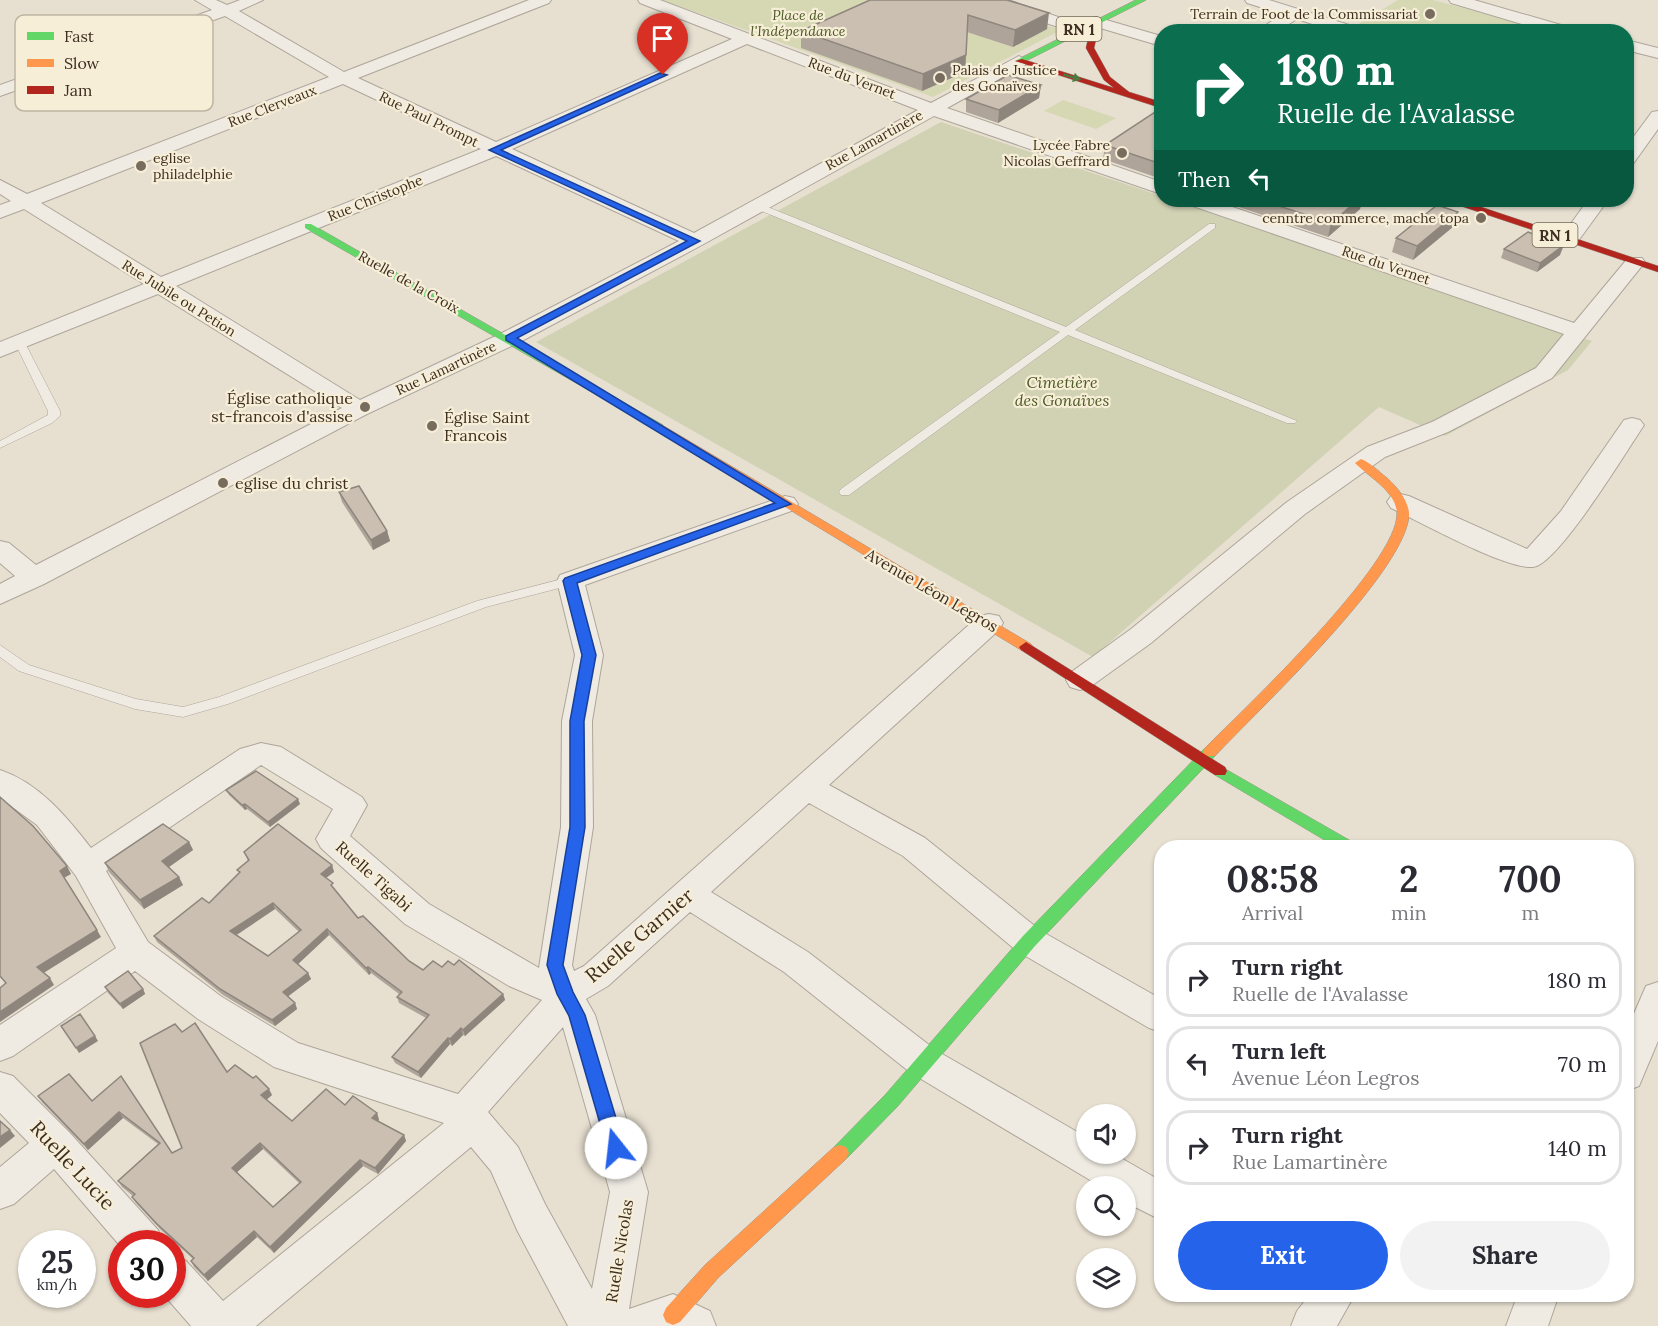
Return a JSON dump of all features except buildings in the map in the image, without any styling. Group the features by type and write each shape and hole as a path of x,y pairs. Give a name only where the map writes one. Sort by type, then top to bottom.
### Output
{"street":[{"name":"Rue Paul Prompt","path":"203,0 226,10 343,78 494,150 695,241"},
{"path":"212,15 255,0"},
{"name":"Rue Clerveaux","path":"0,212 543,0"},
{"name":"Rue du Vernet","path":"646,0 929,108 1154,186"},
{"path":"992,0 1079,29"},
{"name":"Rue Lamartinère","path":"0,595 359,410 510,338 695,241 929,108 1079,29 1142,0"},
{"path":"1253,0 1330,24"},
{"path":"1457,0 1541,24"},
{"path":"1277,24 1295,13"},
{"path":"1096,22 1154,39"},
{"name":"RN 1","path":"1096,22 1090,48 1107,78 1125,93"},
{"name":"Rue Christophe","path":"0,350 494,150 747,38"},
{"path":"1634,47 1658,53"},
{"name":"RN 1","path":"1019,61 1154,103"},
{"path":"0,91 15,86"},
{"path":"1634,149 1658,116"},
{"name":"Rue Jubile ou Petion","path":"0,186 359,410"},
{"name":"Rue du Vernet","path":"1214,207 1577,332"},
{"name":"RN 1","path":"1472,207 1658,269"},
{"path":"1569,240 1593,207"},
{"name":"Ruelle de la Croix","path":"308,226 510,338"},
{"path":"1080,680 1140,636 1296,508 1376,452 1440,427 1544,373 1635,261"},
{"name":"Avenue Léon Legros","path":"510,338 785,504 989,623 1200,759 1337,840"},
{"path":"1360,463 1400,502 1514,556 1533,559 1570,517 1632,425"},
{"path":"668,1322 698,1283 814,1180 924,1062 1029,940 1365,589 1394,547 1402,529 1400,502"},
{"path":"570,581 785,504"},
{"path":"0,549 35,578"},
{"name":"Ruelle Nicolas","path":"570,581 589,655 577,721 577,827 555,965 565,994 577,1015 629,1192 606,1326"},
{"name":"Ruelle Garnier","path":"224,1326 460,1133 466,1113 478,1096 547,1021 565,994 596,976 808,788 989,623"},
{"name":"Ruelle Tigabi","path":"87,867 250,757 261,754 270,755 351,805 332,839 417,914 521,976 565,994"},
{"path":"0,782 48,816 87,867 136,952 210,1008 287,1056 466,1113 505,1160 531,1217 590,1326"},
{"path":"808,788 914,847 1029,940 1154,1013"},
{"path":"688,894 796,962 924,1062 1154,1198"},
{"path":"0,1045 136,952"},
{"path":"1634,1053 1647,1018"},
{"name":"Ruelle Lucie","path":"0,1088 56,1144 132,1230"},
{"path":"0,1191 56,1144"},
{"path":"186,1291 218,1326"},
{"path":"1527,1326 1536,1302"}],"lane":[{"path":"757,206 1292,421"},
{"path":"845,492 1212,226"},
{"path":"0,445 54,416 54,411 20,341"},
{"path":"0,650 24,668 135,704 183,712 223,701 482,604 570,581"}],"green space":[{"name":"Place de l'Indépendance","path":"662,0 967,0 1061,30 933,97","holes":["802,48 965,65 964,72 922,91"]},
{"name":"Terrain de Foot de la Commissariat","path":"1398,0 1433,0 1522,24 1359,24"},
{"path":"1063,100 1116,118 1096,129 1044,111"},
{"name":"Cimetière des Gonaïves","path":"941,122 1154,194 1154,207 1193,207 1592,341 1568,370 1445,436 1379,407 1093,657 536,342"}],"traffic: fast":[{"path":"1019,61 1142,0"},
{"path":"308,226 657,425"},
{"path":"840,1153 891,1101 1029,941 1210,752"},
{"path":"1220,771 1337,840"}],"traffic: slow":[{"path":"657,425 1026,647"},
{"path":"1210,752 1322,636 1380,566 1397,537 1403,515 1398,499 1387,485 1361,463"},
{"path":"673,1315 712,1272 840,1153"}],"traffic: jam":[{"path":"1096,22 1090,48 1107,78 1125,93"},
{"path":"1019,61 1154,103"},
{"path":"1473,207 1658,269"},
{"path":"1026,647 1220,771"}],"place":[{"name":"Terrain de Foot de la Commissariat","path":"1430,14"},
{"name":"Palais de Justice des Gonaïves","path":"940,78"},
{"name":"Lycée Fabre Nicolas Geffrard","path":"1122,153"},
{"name":"eglise philadelphie","path":"141,166"},
{"name":"cenntre commerce, mache topa","path":"1481,218"},
{"name":"Église catholique st-francois d'assise","path":"365,407"},
{"name":"Église Saint Francois","path":"432,426"},
{"name":"eglise du christ","path":"223,483"}],"route":[{"path":"616,1148 577,1015 565,994 555,965 577,827 577,721 589,655 570,581 785,504 633,410 510,338 695,241 494,150 663,75"}]}
